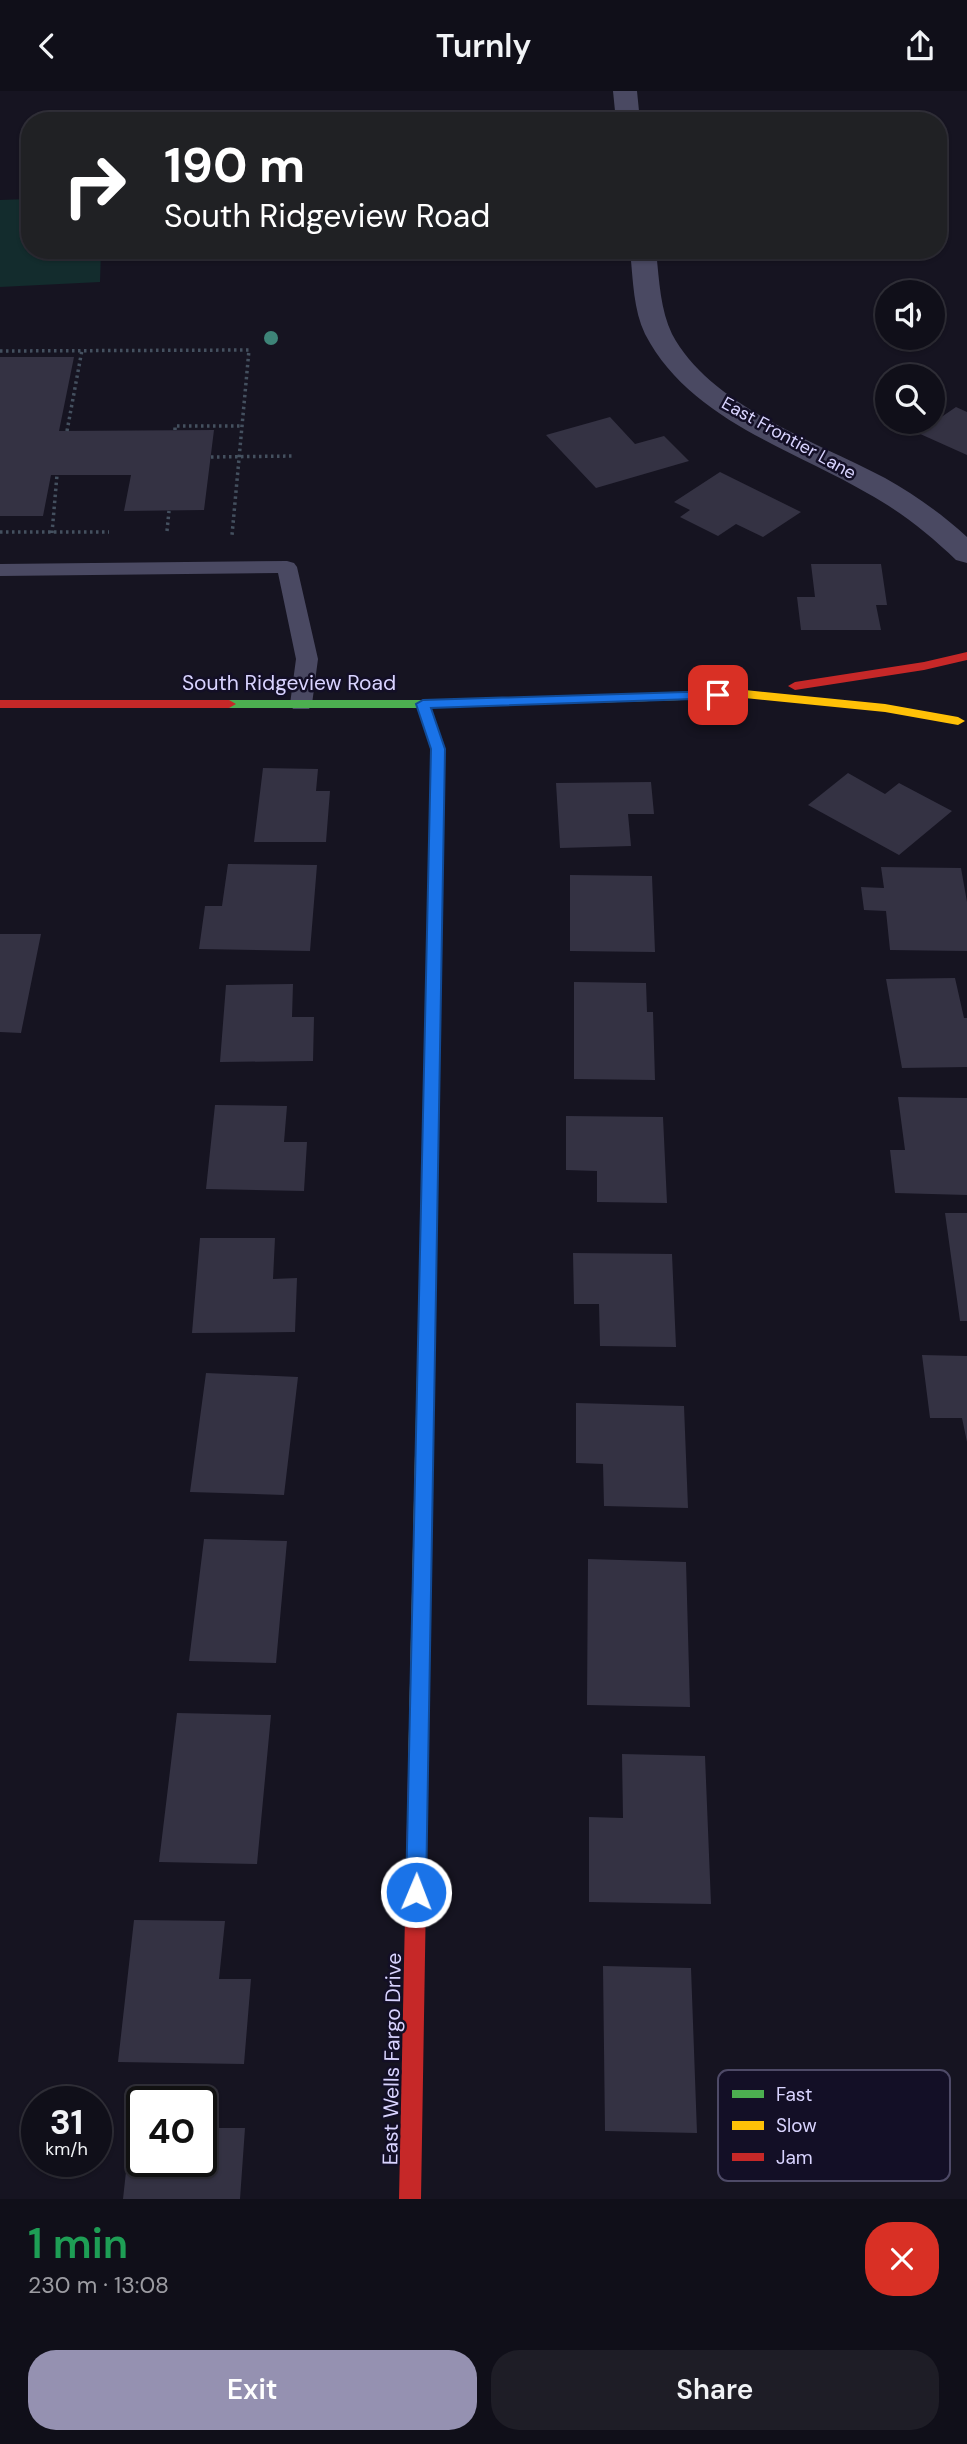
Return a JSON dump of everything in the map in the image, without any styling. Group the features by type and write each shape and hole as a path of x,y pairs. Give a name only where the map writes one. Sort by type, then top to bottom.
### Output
{"street":[{"path":"625,91 627,112"},
{"name":"East Frontier Lane","path":"644,259 653,317 670,352 684,370 718,399 754,421 905,503 948,535 967,554"},
{"path":"953,673 967,656"},
{"path":"745,694 924,666 967,656"},
{"path":"745,694 885,708 962,725"},
{"name":"South Ridgeview Road","path":"0,704 423,704 745,694"},
{"path":"947,701 962,725"},
{"name":"East Wells Fargo Drive","path":"410,2199 438,749 423,704"}],"lane":[{"path":"0,570 287,567 307,659 301,704"}],"path":[{"path":"0,351 249,350 230,552 219,568"},
{"path":"67,431 82,351"},
{"path":"175,430 175,426 242,426"},
{"path":"211,457 295,456"},
{"path":"44,569 54,520 57,475"},
{"path":"167,531 169,511"}],"green space":[{"path":"21,199 21,259 101,259 100,282 0,287 0,200"}],"building":[{"path":"0,357 74,357 59,431 214,430 204,510 124,511 131,475 51,475 43,516 0,516"},
{"path":"956,407 967,412 967,455 920,434 945,434 945,415"},
{"path":"610,417 635,444 664,436 689,461 596,488 546,435"},
{"path":"720,472 801,512 763,537 736,524 718,536 680,517 690,510 674,502"},
{"path":"811,564 881,564 887,605 876,605 881,630 801,630 797,597 815,597"},
{"path":"263,768 318,769 316,791 330,791 326,842 254,842"},
{"path":"848,773 885,794 899,783 952,811 899,855 808,805"},
{"path":"651,782 654,814 628,814 631,846 560,848 556,783"},
{"path":"228,864 317,865 310,951 199,949 205,906 222,906"},
{"path":"881,867 961,868 967,902 967,951 890,950 886,911 864,910 861,887 884,888"},
{"path":"570,875 652,876 655,952 570,951"},
{"path":"0,934 41,934 21,1033 0,1032"},
{"path":"955,978 964,1018 967,1018 967,1067 902,1068 886,979"},
{"path":"574,982 646,983 647,1012 653,1012 655,1080 574,1079"},
{"path":"293,984 292,1017 314,1017 313,1061 220,1062 226,985"},
{"path":"898,1097 967,1098 967,1195 895,1193 890,1150 905,1150"},
{"path":"215,1105 287,1106 284,1142 307,1142 304,1191 206,1189"},
{"path":"566,1116 663,1117 667,1203 597,1202 597,1171 566,1170"},
{"path":"945,1213 967,1213 967,1321 960,1321"},
{"path":"200,1238 275,1238 273,1279 297,1278 295,1332 192,1333"},
{"path":"573,1253 672,1254 676,1347 600,1346 599,1304 574,1304"},
{"path":"922,1355 967,1356 967,1442 962,1418 930,1418"},
{"path":"206,1373 298,1377 284,1495 190,1492"},
{"path":"576,1403 684,1406 688,1508 604,1506 603,1464 576,1463"},
{"path":"204,1539 287,1541 276,1663 189,1661"},
{"path":"588,1559 686,1562 690,1707 587,1705"},
{"path":"177,1713 271,1715 257,1864 159,1862"},
{"path":"622,1754 705,1756 711,1904 589,1902 589,1817 623,1818"},
{"path":"134,1920 225,1921 219,1979 251,1979 244,2064 118,2062"},
{"path":"603,1966 691,1968 697,2133 605,2131"},
{"path":"217,2128 245,2128 240,2199 123,2199 126,2172 126,2177 217,2177"}],"traffic: fast":[{"path":"229,704 423,704 586,699"},
{"path":"424,1455 433,1009"}],"traffic: slow":[{"path":"586,699 745,694 885,708 958,721"},
{"path":"418,1775 424,1455"}],"traffic: jam":[{"path":"795,686 924,666 967,656"},
{"path":"0,704 229,704"},
{"path":"423,704 438,749 433,1009"},
{"path":"410,2199 418,1775"}],"route":[{"path":"416,1892 438,749 423,704 718,695"}]}
